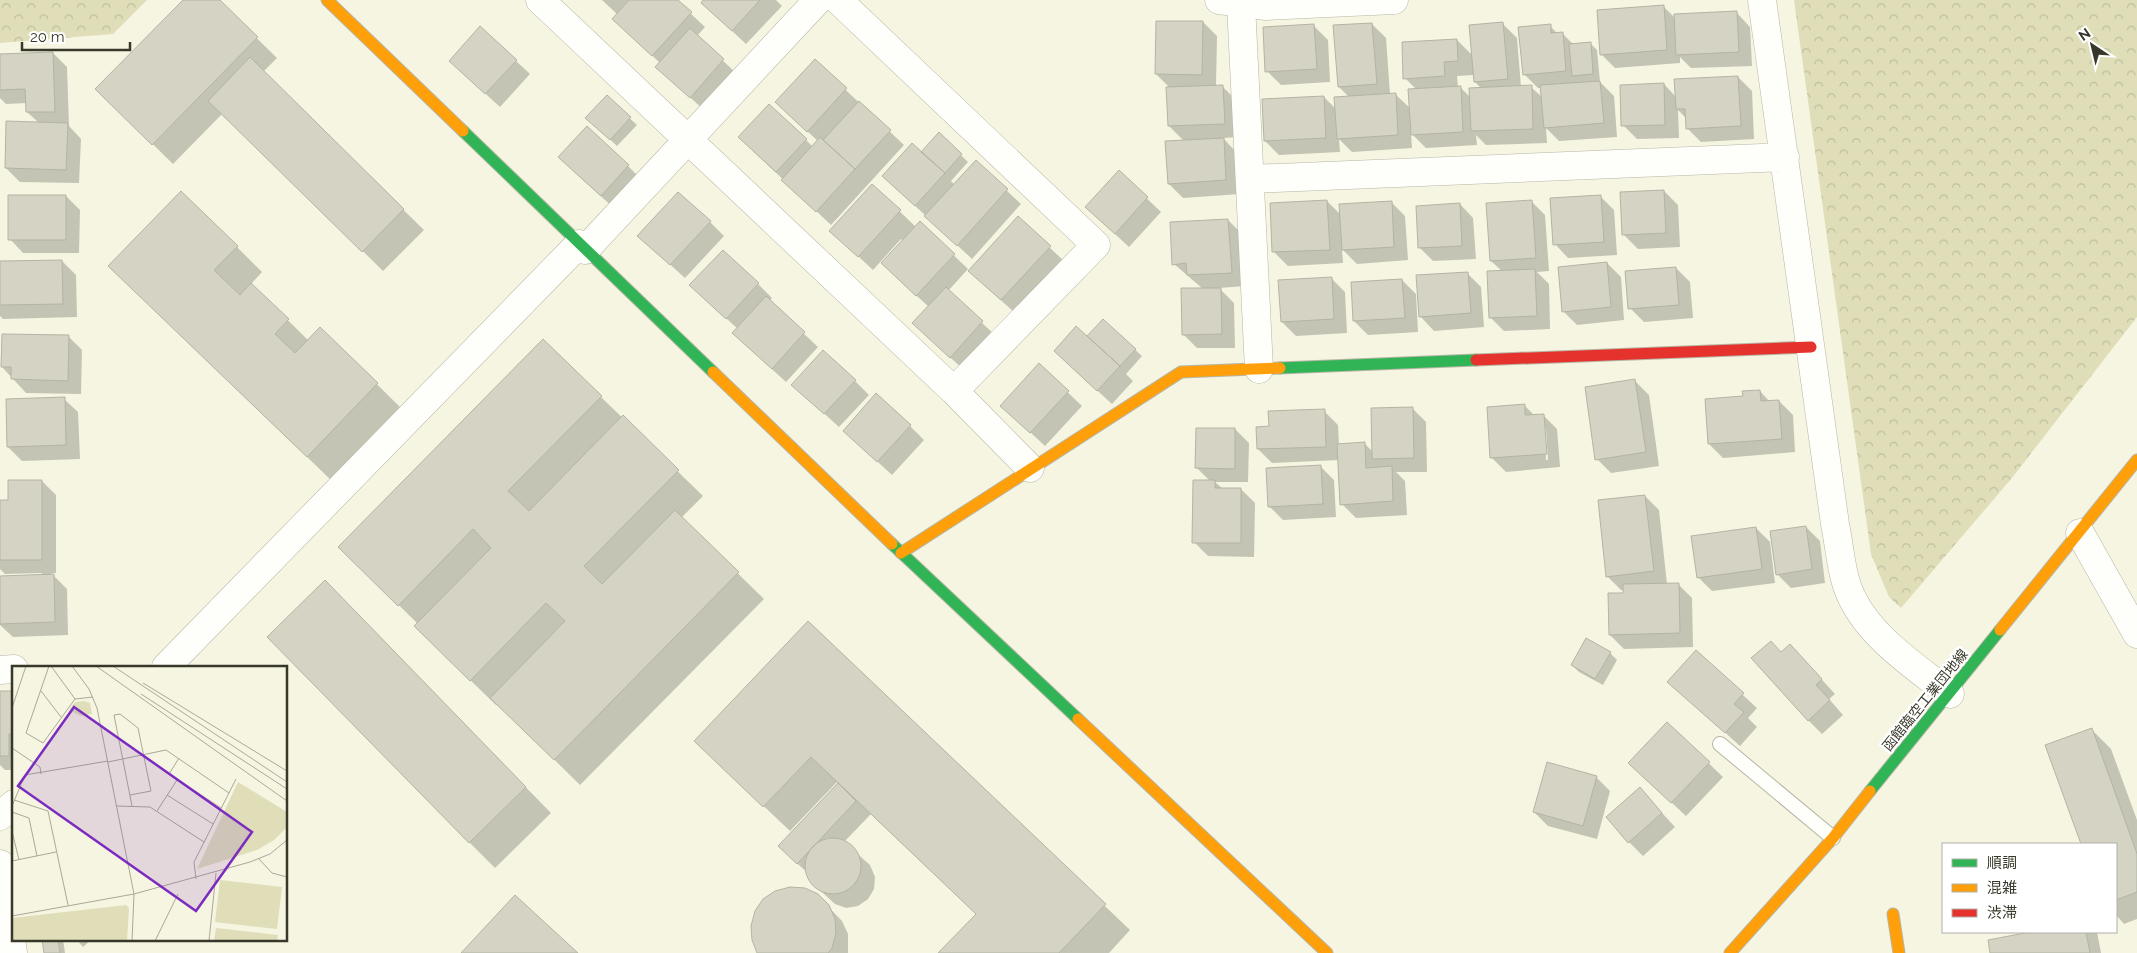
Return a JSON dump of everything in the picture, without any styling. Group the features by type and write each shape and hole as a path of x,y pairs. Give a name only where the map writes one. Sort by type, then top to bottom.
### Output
{"street":[{"path":"327,0 900,553 1327,953"},
{"path":"540,0 954,391 1030,468"},
{"path":"167,666 688,140 818,0"},
{"path":"838,0 1096,245 954,391"},
{"path":"1259,369 1250,179 1230,2 1266,6 1394,0"},
{"path":"1762,0 1835,524 1844,575 1852,598 1867,622 1889,645 1950,694"},
{"path":"1250,179 1785,157"},
{"path":"900,553 1181,372 1811,347"},
{"name":"函館臨空工業団地線","path":"1730,953 1833,838 2137,460"},
{"path":"2080,533 2137,634"},
{"path":"0,816 12,806"},
{"path":"0,864 13,953"},
{"path":"1893,914 1899,953"}],"lane":[{"path":"1720,744 1833,838"}],"green space":[{"path":"0,0 147,0 113,34 0,43"},
{"path":"1794,0 2137,0 2137,317 2011,479 1901,608 1889,597 1871,554"}],"building":[{"path":"183,0 220,0 258,37 152,145 95,89"},
{"path":"629,0 678,0 692,12 652,56 612,19"},
{"path":"703,0 760,0 732,31 701,3"},
{"path":"1664,5 1667,50 1600,55 1597,10"},
{"path":"1737,11 1739,52 1676,55 1674,14"},
{"path":"1156,21 1203,21 1202,75 1155,74"},
{"path":"1503,22 1508,79 1474,82 1469,25"},
{"path":"1372,23 1377,84 1338,87 1333,25"},
{"path":"1314,24 1317,69 1265,72 1263,27"},
{"path":"1551,24 1551,33 1563,32 1566,71 1523,75 1518,27"},
{"path":"480,26 517,60 485,94 449,61"},
{"path":"690,28 724,59 690,98 655,67"},
{"path":"1457,39 1458,61 1444,62 1445,76 1403,79 1402,42"},
{"path":"1591,42 1593,74 1572,76 1569,44"},
{"path":"53,52 55,112 26,112 25,89 0,90 0,54"},
{"path":"250,57 404,209 362,252 208,101"},
{"path":"815,59 847,88 807,132 775,102"},
{"path":"1738,76 1741,126 1686,129 1685,109 1676,109 1674,79"},
{"path":"1600,81 1604,123 1544,128 1540,85"},
{"path":"1664,83 1665,125 1621,126 1620,85"},
{"path":"1223,85 1225,124 1168,126 1166,87"},
{"path":"1532,85 1533,129 1471,131 1469,88"},
{"path":"1461,86 1463,132 1411,135 1408,89"},
{"path":"1396,93 1398,135 1337,139 1334,97"},
{"path":"607,95 631,117 610,140 585,118"},
{"path":"1324,96 1326,138 1264,141 1262,99"},
{"path":"859,101 891,130 855,169 823,140"},
{"path":"769,104 807,139 776,172 738,137"},
{"path":"6,121 68,123 66,170 5,168"},
{"path":"587,126 629,165 601,196 558,157"},
{"path":"939,132 962,154 945,173 921,152"},
{"path":"820,137 855,169 816,212 781,180"},
{"path":"1224,138 1226,180 1168,184 1165,141"},
{"path":"912,143 945,173 915,206 882,176"},
{"path":"976,160 1008,189 957,246 924,216"},
{"path":"1119,170 1148,197 1115,234 1085,207"},
{"path":"872,184 901,210 858,257 829,231"},
{"path":"1664,190 1666,233 1622,235 1620,192"},
{"path":"181,191 238,246 214,270 240,295 251,283 289,319 275,334 295,353 320,327 378,383 307,457 108,266"},
{"path":"678,192 711,221 670,265 637,236"},
{"path":"8,195 66,195 66,240 8,240"},
{"path":"1601,195 1604,242 1553,245 1550,198"},
{"path":"1327,200 1330,250 1272,252 1270,203"},
{"path":"1532,200 1536,258 1490,261 1486,203"},
{"path":"1392,201 1394,247 1342,250 1339,204"},
{"path":"1460,203 1462,246 1418,248 1416,206"},
{"path":"1018,216 1051,246 1001,300 968,271"},
{"path":"1228,219 1232,273 1187,275 1186,263 1172,265 1170,222"},
{"path":"920,221 955,254 916,296 881,263"},
{"path":"723,250 759,283 726,319 689,285"},
{"path":"62,260 63,304 0,305 0,261"},
{"path":"1607,262 1611,307 1562,312 1558,267"},
{"path":"1676,267 1679,305 1628,309 1625,271"},
{"path":"1535,269 1537,316 1489,318 1487,271"},
{"path":"1468,272 1471,313 1419,317 1416,275"},
{"path":"1332,277 1334,319 1281,322 1278,280"},
{"path":"1402,279 1405,318 1353,321 1351,282"},
{"path":"946,287 983,321 950,358 912,323"},
{"path":"1181,288 1221,288 1222,334 1182,335"},
{"path":"766,296 805,332 772,369 732,333"},
{"path":"1103,319 1136,349 1120,366 1087,336"},
{"path":"1076,326 1120,366 1097,391 1054,351"},
{"path":"2,334 69,335 68,381 11,379 11,367 1,367"},
{"path":"543,339 602,396 508,491 529,511 623,415 679,470 584,566 602,584 675,510 739,572 554,760 490,698 565,621 546,603 470,681 414,626 491,548 473,529 398,606 338,547"},
{"path":"823,350 856,380 824,414 791,385"},
{"path":"1039,363 1069,391 1030,433 1000,406"},
{"path":"1635,379 1646,452 1595,460 1585,387"},
{"path":"1760,390 1761,401 1779,400 1782,439 1708,444 1705,399 1743,396 1742,391"},
{"path":"876,393 911,425 877,462 843,431"},
{"path":"65,397 66,445 7,447 6,399"},
{"path":"1525,404 1525,415 1544,414 1547,454 1490,458 1487,407"},
{"path":"1413,407 1414,458 1372,459 1371,408"},
{"path":"1325,409 1326,447 1257,449 1256,427 1269,426 1268,411"},
{"path":"1196,428 1235,428 1235,469 1195,468"},
{"path":"1365,442 1366,468 1392,466 1393,501 1340,505 1337,444"},
{"path":"1321,465 1323,504 1268,507 1266,468"},
{"path":"8,480 42,480 42,560 0,560 0,500 8,500"},
{"path":"1193,480 1215,480 1215,488 1241,488 1241,543 1192,543"},
{"path":"1645,495 1654,571 1606,577 1598,500"},
{"path":"1806,526 1812,569 1776,575 1770,531"},
{"path":"1756,527 1762,569 1697,578 1691,536"},
{"path":"54,574 55,622 0,624 0,576"},
{"path":"325,580 526,787 469,843 267,637"},
{"path":"1679,583 1680,633 1609,635 1608,593 1623,593 1623,584"},
{"path":"808,621 1106,904 1059,953 938,953 976,914 811,757 763,807 694,741"},
{"path":"1586,638 1611,652 1595,679 1571,665"},
{"path":"1771,641 1781,652 1790,644 1822,679 1816,685 1830,700 1808,721 1751,658"},
{"path":"1696,650 1744,693 1734,704 1744,712 1725,733 1667,682"},
{"path":"0,691 12,691 12,734 9,734 9,756 0,756"},
{"path":"1667,722 1710,762 1671,803 1628,763"},
{"path":"2092,728 2137,854 2137,892 2117,900 2117,843 2081,843 2045,745"},
{"path":"1547,762 1597,776 1583,826 1533,812"},
{"path":"838,783 856,801 797,864 778,846"},
{"path":"1640,787 1662,813 1628,843 1606,817"},
{"path":"833,838 844,840 853,846 859,855 861,866 859,877 853,886 844,892 833,894 822,892 813,886 807,877 805,866 807,855 813,846 822,840"},
{"path":"790,887 805,888 818,894 829,905 835,919 836,933 832,948 828,953 757,953 752,940 751,926 755,911 763,899 775,891"},
{"path":"515,895 578,953 461,953"},
{"path":"2025,933 2086,933 2090,953 1990,953 1988,940"},
{"path":"42,940 58,940 60,953 44,953"}],"traffic: fast":[{"path":"463,131 713,372"},
{"path":"1280,368 1476,360"},
{"path":"892,544 1078,719"},
{"path":"1870,791 2000,630"}],"traffic: slow":[{"path":"327,0 463,131"},
{"path":"901,553 1181,372 1280,368"},
{"path":"713,372 892,544"},
{"path":"2000,630 2137,460"},
{"path":"1078,719 1327,953"},
{"path":"1730,953 1833,838 1870,791"},
{"path":"1893,914 1899,953"}],"traffic: jam":[{"path":"1476,360 1811,347"}]}
